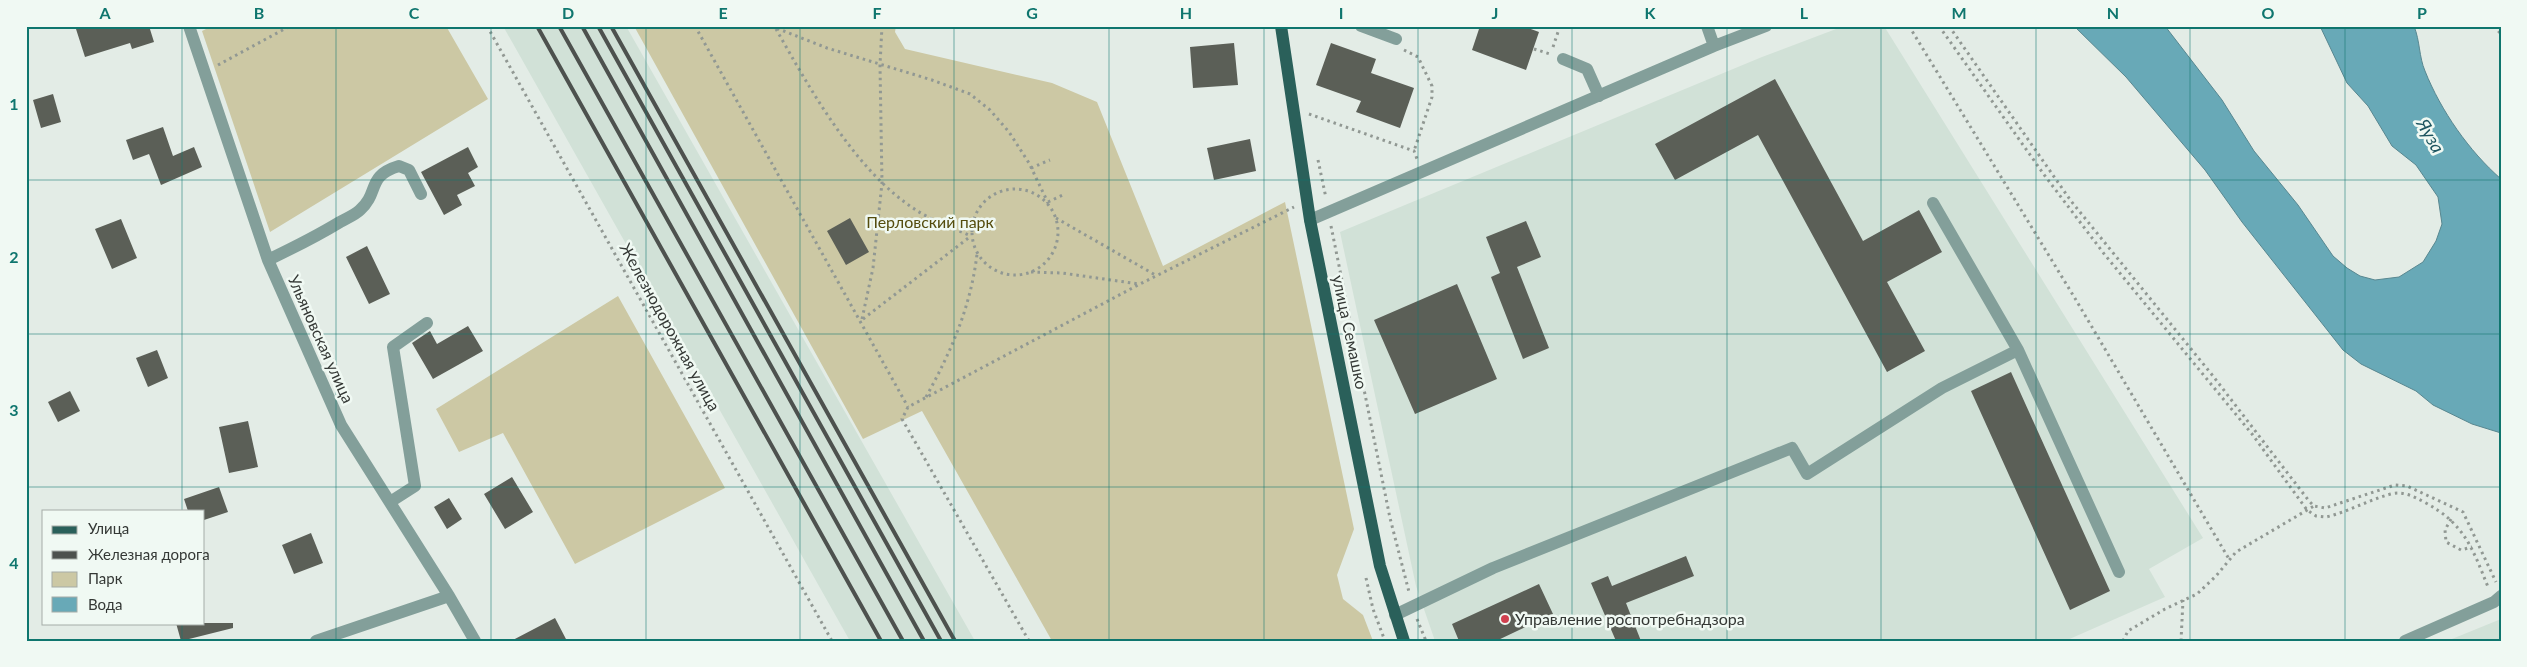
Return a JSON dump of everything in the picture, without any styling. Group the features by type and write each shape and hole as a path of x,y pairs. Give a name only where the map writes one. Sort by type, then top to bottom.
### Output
{"main road":[{"name":"улица Семашко","path":"1281,26 1310,220 1380,566 1404,641"}],"street":[{"name":"Ульяновская улица","path":"189,26 268,260 341,425 449,596 474,641"},
{"path":"1361,26 1396,39"},
{"path":"1707,26 1714,46"},
{"path":"1310,220 1714,46 1766,26"},
{"path":"1557,57 1587,70 1599,96"},
{"path":"268,260 322,233 360,210 367,201 377,177 386,170 399,166 409,170 421,194"},
{"path":"1933,204 2018,350 2119,572"},
{"path":"390,502 415,486 393,347 427,323"},
{"path":"1395,615 1493,568 1792,448 1807,474 1942,388 2018,350"},
{"path":"2405,641 2497,594"},
{"path":"316,641 449,596"}],"path":[{"path":"204,72 290,26"},
{"name":"Железнодорожная улица","path":"487,26 832,641"},
{"path":"695,26 862,320 908,407"},
{"path":"771,26 880,65 947,84 981,101 1009,132 1031,168 1056,218 1057,238 1050,256 1041,266 1030,272"},
{"path":"862,320 872,268 882,183 880,65 882,26"},
{"path":"1557,57 1560,26"},
{"path":"1909,26 2076,300 2229,559"},
{"path":"1939,26 2050,183 2252,434 2307,510 2316,516 2326,517 2399,493 2414,497 2451,519 2465,534 2497,594"},
{"path":"1949,26 2071,201 2314,506"},
{"path":"2494,26 2501,34"},
{"path":"776,29 811,90 882,183 914,209 942,224 971,236"},
{"path":"1396,39 1403,50 1418,57 1432,86 1432,97 1414,151 1423,171"},
{"path":"1308,104 1311,123"},
{"path":"1309,114 1414,151"},
{"path":"1316,150 1390,518 1412,606 1426,641"},
{"path":"1031,168 1050,160"},
{"path":"1050,207 1030,191 1012,189 994,194 984,201 976,212 971,236 982,260 992,269 1004,274 1017,275 1030,272 1062,273 1140,284"},
{"path":"1048,202 1065,194"},
{"path":"1029,641 902,419 908,407 1140,284 1297,205"},
{"path":"1056,218 1158,276"},
{"path":"862,320 971,236"},
{"path":"926,398 950,351 968,306 977,252"},
{"path":"2123,641 2128,631 2207,586 2229,559 2265,533 2314,506 2331,507 2395,485 2408,486 2463,512 2497,594"},
{"path":"2451,519 2445,530 2446,542 2461,550 2472,547"},
{"path":"2180,641 2183,600"}],"shaded area":[{"path":"503,26 626,26 975,641 850,641"},
{"path":"1844,26 1884,26 2203,538 2149,569 2165,597 2065,641 1435,641 1416,586 1340,232 1762,57"},
{"path":"2501,619 2501,641 2447,641"}],"green space":[{"path":"212,26 446,26 488,99 270,232 202,31"},
{"name":"Перловский парк","path":"634,26 896,26 895,32 905,49 1052,83 1097,102 1163,266 1285,202 1354,529 1337,575 1343,599 1363,615 1373,641 1052,641 922,411 863,439"},
{"path":"618,296 725,488 575,564 503,433 459,452 436,409"}],"water":[{"name":"Яуза","path":"2074,26 2165,26 2222,100 2254,151 2298,205 2333,256 2360,276 2375,280 2399,277 2423,262 2436,241 2442,224 2438,197 2416,165 2392,146 2368,106 2347,83 2320,26 2414,26 2423,66 2439,101 2467,143 2501,179 2501,433 2472,424 2433,405 2416,391 2361,364 2343,350 2242,222 2205,170 2126,77"}],"building":[{"path":"86,26 149,26 154,42 132,49 130,43 85,57 76,29"},
{"path":"1480,26 1523,26 1539,32 1526,70 1472,50"},
{"path":"1234,43 1238,85 1193,88 1190,47"},
{"path":"1331,43 1376,59 1371,73 1414,88 1400,128 1356,112 1361,101 1316,85"},
{"path":"1775,79 1863,241 1919,210 1942,252 1887,282 1925,351 1887,372 1758,135 1675,180 1655,144"},
{"path":"53,94 61,122 41,128 33,100"},
{"path":"163,127 173,156 194,147 202,167 161,185 149,154 133,160 126,140"},
{"path":"1250,139 1256,171 1214,180 1207,148"},
{"path":"468,147 478,167 468,173 475,186 457,195 462,205 444,215 421,172"},
{"path":"850,218 869,252 846,265 827,231"},
{"path":"121,219 137,258 112,269 95,229"},
{"path":"1526,221 1541,257 1517,267 1549,348 1523,359 1491,277 1500,273 1486,237"},
{"path":"367,246 390,294 369,304 346,257"},
{"path":"1457,284 1497,379 1415,414 1374,320"},
{"path":"468,326 483,351 433,379 412,343 430,331 437,344"},
{"path":"157,350 168,378 148,387 136,358"},
{"path":"2011,372 2110,591 2070,610 1971,391"},
{"path":"70,391 80,411 58,422 48,402"},
{"path":"248,421 258,467 229,473 219,427"},
{"path":"512,477 533,512 505,529 484,494"},
{"path":"219,487 228,512 205,520 205,510 188,510 184,499"},
{"path":"449,498 462,519 447,529 434,507"},
{"path":"311,533 323,563 294,574 282,545"},
{"path":"1686,556 1694,576 1626,603 1641,641 1616,641 1591,583 1608,576 1612,586"},
{"path":"1539,584 1553,614 1496,641 1459,641 1452,624"},
{"path":"555,618 567,641 511,641"},
{"path":"233,623 233,628 181,641 176,624"}],"railway":[{"path":"537,26 881,641"},
{"path":"559,26 903,641"},
{"path":"582,26 924,641"},
{"path":"598,26 941,641"},
{"path":"611,26 955,641"}],"place":[{"name":"Управление роспотребнадзора","path":"1505,619"}]}
